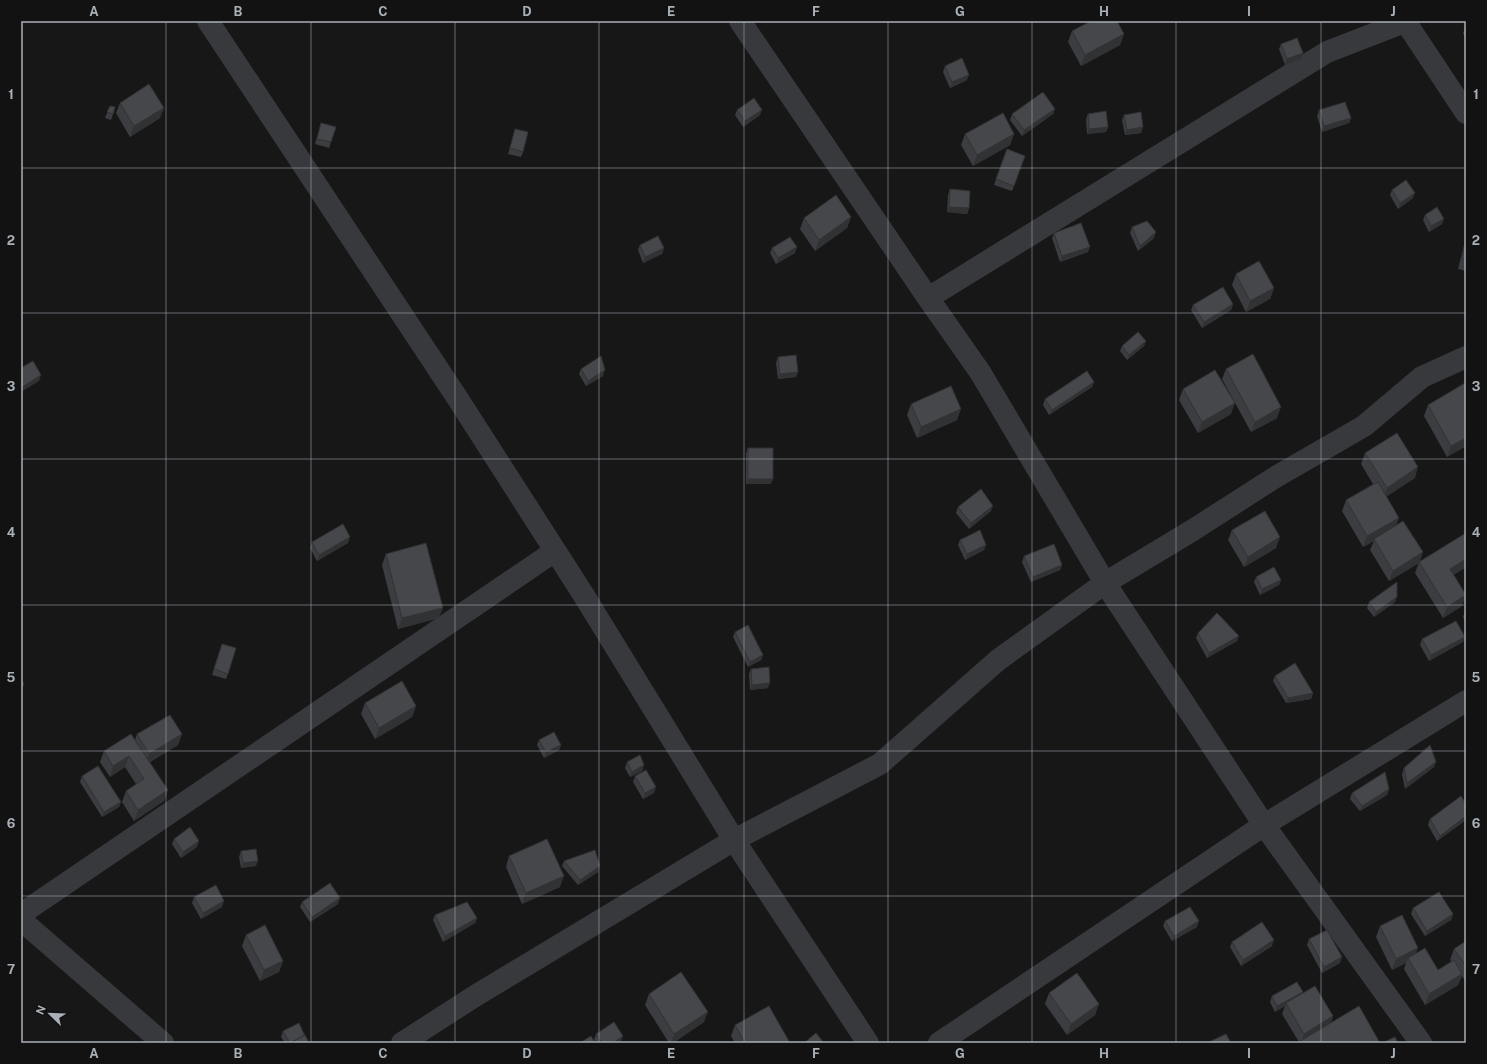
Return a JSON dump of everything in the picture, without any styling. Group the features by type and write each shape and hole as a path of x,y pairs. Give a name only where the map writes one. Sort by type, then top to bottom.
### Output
{"street":[{"path":"208,21 588,601 734,840 868,1043"},
{"path":"740,21 980,372 1105,583 1264,825 1421,1043"},
{"path":"928,298 1327,52 1406,22 1466,112"},
{"path":"402,1043 475,996 734,840 880,764 998,660 1105,583 1193,530 1274,478 1364,426 1422,377 1466,357"},
{"path":"21,914 555,551"},
{"path":"939,1043 1264,825 1466,701"},
{"path":"21,920 163,1043"}],"building":[{"path":"1091,21 1117,21 1124,34 1085,55 1072,31"},
{"path":"1297,38 1303,53 1287,59 1281,44"},
{"path":"962,58 969,75 952,82 945,66"},
{"path":"149,84 164,108 134,126 120,103"},
{"path":"1043,92 1055,109 1024,130 1012,114"},
{"path":"754,98 762,110 745,121 737,110"},
{"path":"1345,102 1351,118 1324,126 1319,110"},
{"path":"110,106 115,107 113,114 107,112"},
{"path":"1106,111 1108,127 1089,129 1088,114"},
{"path":"1141,112 1143,127 1127,130 1124,115"},
{"path":"1003,113 1014,134 977,155 965,134"},
{"path":"321,123 336,127 331,142 317,139"},
{"path":"515,129 528,132 523,152 510,148"},
{"path":"1007,149 1025,156 1014,186 996,179"},
{"path":"1406,180 1415,193 1400,203 1392,190"},
{"path":"950,189 970,191 969,208 949,207"},
{"path":"836,195 851,217 819,240 804,218"},
{"path":"1437,207 1444,219 1431,226 1425,215"},
{"path":"1147,221 1156,232 1140,246 1132,227"},
{"path":"1081,223 1090,247 1062,256 1054,233"},
{"path":"658,236 664,248 645,257 640,245"},
{"path":"790,237 797,247 778,258 772,248"},
{"path":"1466,242 1466,259 1462,258"},
{"path":"1259,261 1274,288 1250,301 1236,274"},
{"path":"1223,287 1233,304 1204,322 1193,305"},
{"path":"1138,332 1146,341 1129,355 1122,346"},
{"path":"1253,354 1281,407 1255,422 1226,369"},
{"path":"796,355 798,372 780,374 778,357"},
{"path":"601,356 605,370 588,381 581,369"},
{"path":"33,361 41,375 21,388 21,368"},
{"path":"1215,370 1235,403 1202,422 1183,389"},
{"path":"1087,371 1094,382 1052,410 1045,399"},
{"path":"1465,383 1466,438 1451,446 1428,405"},
{"path":"951,386 961,409 921,427 911,404"},
{"path":"1397,433 1418,467 1387,488 1365,453"},
{"path":"748,448 773,448 773,479 748,479"},
{"path":"1378,482 1399,518 1367,536 1346,500"},
{"path":"981,489 993,506 971,523 958,507"},
{"path":"1265,511 1280,537 1248,557 1232,530"},
{"path":"1403,521 1423,552 1393,571 1374,539"},
{"path":"343,524 350,537 319,555 312,542"},
{"path":"980,530 986,545 967,554 960,540"},
{"path":"1466,533 1466,559 1450,569 1466,595 1447,607 1419,562"},
{"path":"426,543 443,608 402,618 386,554"},
{"path":"1054,544 1062,565 1033,577 1024,556"},
{"path":"1274,567 1281,580 1262,589 1256,577"},
{"path":"1397,582 1397,597 1376,612 1369,602"},
{"path":"1217,613 1239,636 1209,653 1198,633"},
{"path":"1456,621 1465,637 1431,655 1422,639"},
{"path":"748,625 763,655 750,662 735,632"},
{"path":"222,644 236,648 228,674 214,669"},
{"path":"1295,663 1313,693 1288,698 1275,676"},
{"path":"769,667 770,683 752,685 751,669"},
{"path":"21,679 24,684 21,686"},
{"path":"402,681 416,706 379,728 365,703"},
{"path":"170,715 182,734 149,754 137,734"},
{"path":"554,732 561,745 546,752 539,740"},
{"path":"131,734 168,790 138,810 126,791 144,779 129,756 113,766 104,751"},
{"path":"1430,745 1436,762 1407,783 1404,768"},
{"path":"640,755 644,765 632,772 627,762"},
{"path":"98,766 121,802 104,812 82,776"},
{"path":"646,770 656,787 645,793 635,776"},
{"path":"1385,772 1389,789 1362,806 1352,793"},
{"path":"1461,796 1466,804 1466,816 1440,836 1430,819"},
{"path":"190,827 199,841 183,852 174,839"},
{"path":"547,839 564,876 526,893 509,856"},
{"path":"256,849 258,861 243,863 241,851"},
{"path":"595,850 600,866 580,880 564,861"},
{"path":"330,883 340,898 312,917 302,902"},
{"path":"216,885 224,901 203,913 194,897"},
{"path":"1439,892 1453,914 1427,931 1413,908"},
{"path":"467,902 477,918 445,936 435,915"},
{"path":"1190,907 1199,921 1174,936 1165,921"},
{"path":"1402,915 1418,948 1396,959 1380,926"},
{"path":"1262,922 1274,940 1243,960 1232,942"},
{"path":"265,925 283,961 264,970 246,935"},
{"path":"1327,930 1342,957 1324,967 1309,939"},
{"path":"1466,941 1466,966 1454,949"},
{"path":"1425,948 1438,970 1454,960 1462,974 1429,994 1408,958"},
{"path":"681,972 708,1012 674,1034 649,994"},
{"path":"1077,973 1099,1004 1071,1024 1049,993"},
{"path":"1297,982 1303,992 1277,1006 1272,996"},
{"path":"1315,986 1333,1016 1304,1034 1286,1003"},
{"path":"769,1006 790,1043 745,1043 735,1025"},
{"path":"1359,1006 1380,1043 1297,1043"},
{"path":"614,1022 623,1036 613,1043 602,1043 596,1034"},
{"path":"299,1023 305,1035 290,1043 283,1031"},
{"path":"816,1033 824,1043 804,1043"},
{"path":"1226,1034 1231,1043 1209,1043 1209,1042"},
{"path":"305,1035 309,1043 290,1043"},
{"path":"591,1036 595,1043 580,1043"},
{"path":"1395,1037 1398,1043 1382,1043"}]}
